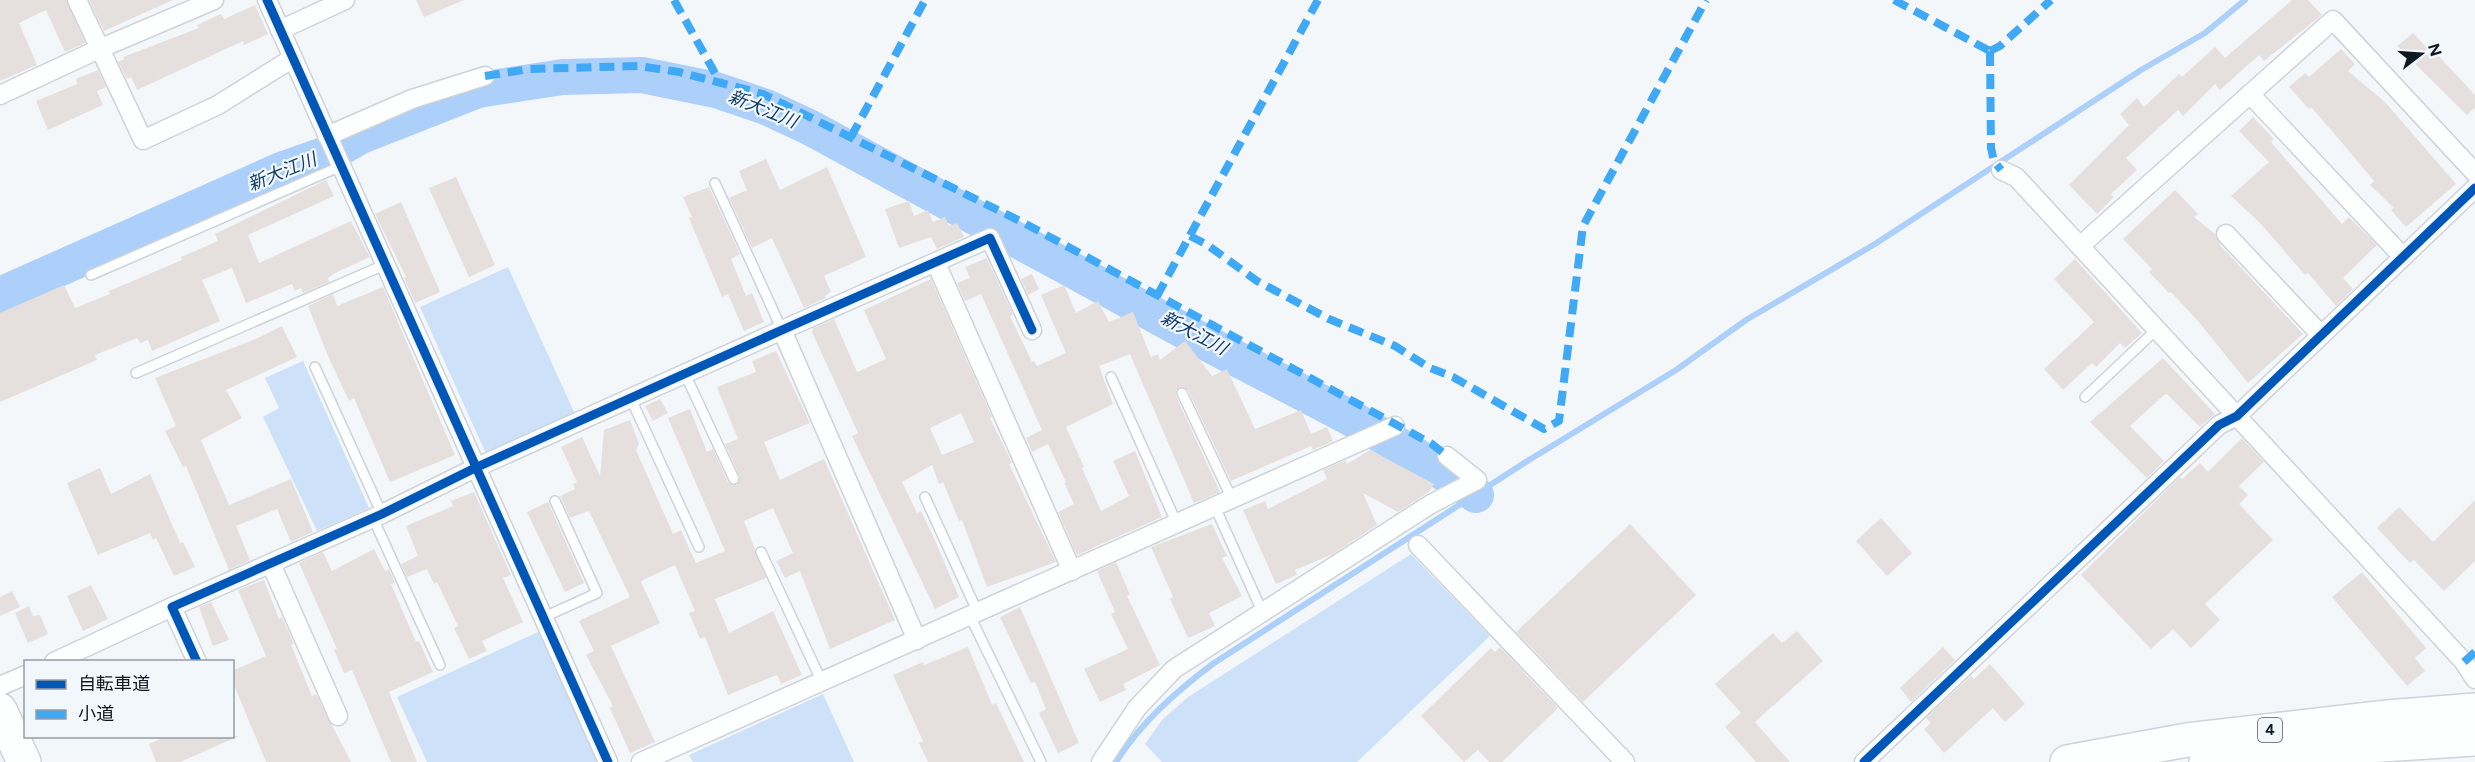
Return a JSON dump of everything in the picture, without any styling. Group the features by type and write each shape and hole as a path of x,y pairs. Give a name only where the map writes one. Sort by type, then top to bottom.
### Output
{"highway":[{"path":"0,710 24,762"},
{"name":"4","path":"2067,762 2187,740 2387,717 2475,710"},
{"name":"4","path":"2206,762 2274,752 2475,739"}],"street":[{"path":"77,0 143,140 218,105 295,62"},
{"path":"0,95 99,49 214,0"},
{"path":"267,0 608,762"},
{"path":"280,30 345,0"},
{"path":"2080,246 2333,20 2475,172"},
{"path":"329,138 412,99 485,76"},
{"path":"2250,94 2403,257"},
{"path":"2001,170 2016,177 2464,662 2475,679"},
{"path":"1864,762 2219,425 2237,416 2475,188"},
{"path":"2226,234 2321,335"},
{"path":"58,660 378,516 475,468 990,238 1032,330"},
{"path":"936,262 1072,571"},
{"path":"782,330 917,640"},
{"path":"640,762 1394,427"},
{"path":"1101,762 1137,708 1174,669 1431,504 1470,475 1447,456"},
{"path":"1418,545 1624,762"},
{"path":"271,564 338,716"},
{"path":"172,607 196,660"},
{"path":"0,686 24,676"}],"lane":[{"path":"91,275 339,162"},
{"path":"715,183 782,330"},
{"path":"136,373 384,265"},
{"path":"2085,397 2156,330"},
{"path":"315,367 440,665"},
{"path":"685,374 734,479"},
{"path":"1111,377 1177,524"},
{"path":"1182,393 1232,499"},
{"path":"631,399 699,547"},
{"path":"925,497 974,615 1041,762"},
{"path":"542,618 597,593 555,501"},
{"path":"1215,507 1262,611"},
{"path":"760,552 822,682"}],"shaded area":[{"path":"508,267 575,414 487,456 420,307"},
{"path":"303,361 369,508 317,531 263,417 279,408 265,378"},
{"path":"1411,554 1490,636 1357,762 1162,762 1145,744 1162,720 1188,697"},
{"path":"540,631 600,762 427,762 397,697"},
{"path":"823,694 854,762 693,762 689,755"}],"building":[{"path":"0,0 66,0 85,43 65,52 46,10 19,23 37,65 0,81"},
{"path":"89,0 173,0 104,31"},
{"path":"416,0 464,0 424,17"},
{"path":"2292,0 2308,0 2322,15 2264,61 2259,55 2220,90 2215,84 2183,116 2178,110 2126,158 2137,170 2111,194 2114,197 2097,214 2069,185 2129,125 2120,114 2137,98 2144,107 2179,74 2182,77 2215,47 2225,58"},
{"path":"255,5 268,34 244,45 243,41 137,90 131,77 127,79 118,62 124,59 123,57 199,28 197,25 221,14 224,19"},
{"path":"2413,33 2434,55 2436,53 2475,95 2475,108 2467,115 2397,46"},
{"path":"2341,49 2355,64 2348,71 2385,102 2456,184 2406,227 2391,210 2394,208 2370,185 2374,181 2344,145 2311,107 2309,109 2289,87 2305,73 2309,77"},
{"path":"98,70 106,87 97,91 103,105 48,130 36,101 77,84 76,79"},
{"path":"2253,117 2274,139 2271,142 2342,224 2349,217 2377,245 2343,278 2353,289 2336,306 2308,273 2305,275 2260,223 2231,196 2269,162 2239,131"},
{"path":"766,159 780,190 827,167 866,257 824,276 831,292 825,296 826,298 804,308 772,238 752,248 729,198 747,190 739,171"},
{"path":"456,177 495,265 469,277 429,188"},
{"path":"326,180 334,196 248,235 259,263 351,221 370,257 335,273 328,278 329,282 303,293 301,288 295,291 292,284 246,303 232,268 202,280 220,321 152,351 148,340 140,343 137,338 95,355 97,360 0,402 0,313 64,285 75,308 110,294 109,291 182,260 181,257 218,241 215,234"},
{"path":"709,187 740,254 731,259 746,296 752,293 764,322 744,331 728,294 722,297 689,218 692,217 683,197"},
{"path":"2175,190 2198,214 2194,217 2215,234 2221,246 2303,334 2248,383 2198,321 2149,272 2152,269 2123,239"},
{"path":"909,201 914,216 928,210 933,222 945,217 949,226 957,223 964,237 937,249 931,237 899,248 885,209"},
{"path":"401,202 440,292 415,303 404,278 406,277 375,214"},
{"path":"987,258 1013,315 1010,316 1032,362 1034,361 1037,366 1066,353 1041,295 1064,285 1076,313 1098,301 1109,322 1133,312 1151,357 1158,354 1160,360 1185,341 1212,376 1227,369 1255,429 1301,410 1311,434 1327,427 1333,441 1313,450 1311,446 1231,481 1188,390 1180,387 1176,390 1176,396 1220,492 1194,503 1130,354 1099,366 1113,404 1066,427 1084,467 1082,468 1101,511 1129,496 1113,461 1135,451 1162,517 1077,555 1058,512 1074,504 1064,483 1066,482 1048,444 1032,452 1026,438 1042,430 981,294 965,301 957,283 970,278 965,267"},
{"path":"2075,259 2142,333 2125,348 2120,343 2096,367 2092,363 2063,390 2044,369 2094,322 2054,279"},
{"path":"1032,274 1039,289 1028,295 1021,279"},
{"path":"931,279 992,417 990,418 1012,463 1009,464 1056,562 987,587 962,520 959,521 943,482 939,484 932,465 902,482 917,513 921,511 959,597 935,609 852,436 858,433 812,332 813,328 834,319 857,372 886,359 864,310","holes":["961,413 974,442 942,455 930,428"]},
{"path":"383,287 455,455 390,482 354,398 349,401 328,356 308,306 333,294 337,306"},
{"path":"282,326 297,357 226,390 242,418 201,440 229,505 291,479 313,532 291,542 277,509 236,526 250,560 229,570 186,466 183,467 165,431 176,426 155,378 258,338"},
{"path":"776,351 810,423 764,442 780,480 824,459 895,620 830,649 800,571 785,578 776,561 793,553 773,508 744,521 766,578 715,599 729,633 773,611 802,675 781,684 777,675 728,695 705,637 700,639 689,613 695,611 675,565 641,582 660,623 611,646 655,742 630,753 610,708 613,706 586,655 594,651 579,621 630,597 589,511 570,518 560,496 575,489 573,484 577,482 561,447 582,437 600,476 604,430 630,420 639,444 636,450 673,534 681,530 696,563 725,551 668,418 690,409 707,452 713,449 728,482 737,485 740,477 725,444 738,439 717,387 756,372 752,361"},
{"path":"2163,358 2215,414 2200,427 2167,394 2130,426 2164,461 2147,478 2090,422"},
{"path":"660,399 668,413 653,421 645,406"},
{"path":"2242,438 2264,462 2239,486 2248,495 2239,504 2273,540 2205,604 2220,620 2191,648 2173,629 2151,649 2081,575 2180,477 2182,479 2200,463 2208,472"},
{"path":"1370,450 1434,484 1429,492 1398,512 1363,493 1377,525 1333,554 1295,570 1297,575 1276,584 1243,510 1265,501 1268,509 1327,479 1323,470 1346,460 1347,464"},
{"path":"100,468 111,494 150,474 180,543 183,542 195,567 174,576 156,538 153,540 150,533 98,555 67,483"},
{"path":"474,492 511,575 503,578 523,622 482,641 487,651 469,659 454,628 458,626 437,582 434,584 427,569 407,577 401,564 418,556 406,526 453,506 451,501"},
{"path":"2475,500 2475,561 2444,591 2414,560 2410,563 2377,528 2399,507 2433,542"},
{"path":"548,502 584,583 565,592 527,512"},
{"path":"1881,518 1912,553 1887,576 1856,541"},
{"path":"1212,524 1227,556 1222,558 1242,596 1209,613 1215,626 1188,638 1170,599 1173,597 1151,547"},
{"path":"1630,524 1696,595 1583,702 1516,632"},
{"path":"374,549 385,571 389,569 395,583 391,584 416,642 419,641 433,672 389,692 417,762 391,762 352,670 344,673 334,650 337,649 299,563 323,552 332,571"},
{"path":"1116,562 1130,595 1127,596 1160,665 1123,684 1126,690 1100,702 1084,669 1128,649 1111,614 1115,612 1097,571"},
{"path":"2362,572 2426,648 2415,658 2425,671 2407,686 2332,597"},
{"path":"264,580 279,619 282,617 294,644 291,645 312,696 316,694 351,762 266,762 234,685 234,670 266,656 238,590"},
{"path":"91,585 108,619 83,631 67,596"},
{"path":"12,591 20,607 0,616 0,597"},
{"path":"211,602 229,640 213,646 199,607"},
{"path":"29,606 33,616 40,615 48,634 28,643 15,613"},
{"path":"1020,607 1079,743 1058,753 1039,713 1046,709 1035,682 1031,683 1000,617"},
{"path":"1797,631 1823,661 1755,722 1790,762 1756,762 1725,727 1741,713 1715,684 1773,633 1782,643"},
{"path":"968,647 992,705 996,703 1024,762 928,762 919,743 923,741 893,675"},
{"path":"1500,647 1558,708 1502,762 1489,762 1478,750 1464,762 1421,716 1491,648 1495,652"},
{"path":"1943,647 1955,660 1911,702 1900,688"},
{"path":"1990,664 2025,704 2005,722 1993,708 1944,753 1924,729 1931,723 1926,718 1971,676 1974,679"},
{"path":"234,736 239,736 180,762 156,762 149,744 162,738 234,738"}],"waterway":[{"path":"1116,762 1148,720 1214,663 1529,460 1676,370 1746,320 1875,244 2141,70 2205,33 2245,0"},
{"name":"新大江川","path":"0,295 281,170 335,151 361,136 478,90 563,77 642,75 716,90 766,107 809,127 1184,331 1333,408 1406,449 1476,495"}],"marked path":[{"path":"674,0 720,82"},
{"path":"851,137 925,0"},
{"path":"1157,296 1318,0"},
{"path":"1190,236 1206,244 1257,281 1329,319 1395,346 1430,368 1453,377 1544,429 1559,421 1583,226 1706,0"},
{"path":"1894,0 1990,51"},
{"path":"1990,51 2000,46 2051,0"},
{"path":"1990,51 1991,148 1994,161 2001,170"},
{"path":"485,76 530,69 638,66 679,72 763,94 1024,223 1432,444 1447,456"},
{"path":"2464,662 2475,652"}],"cycle path":[{"path":"267,0 608,762"},
{"path":"1864,762 2219,425 2237,416 2475,188"},
{"path":"196,660 172,607 382,514 475,468 990,238 1032,330"}]}
